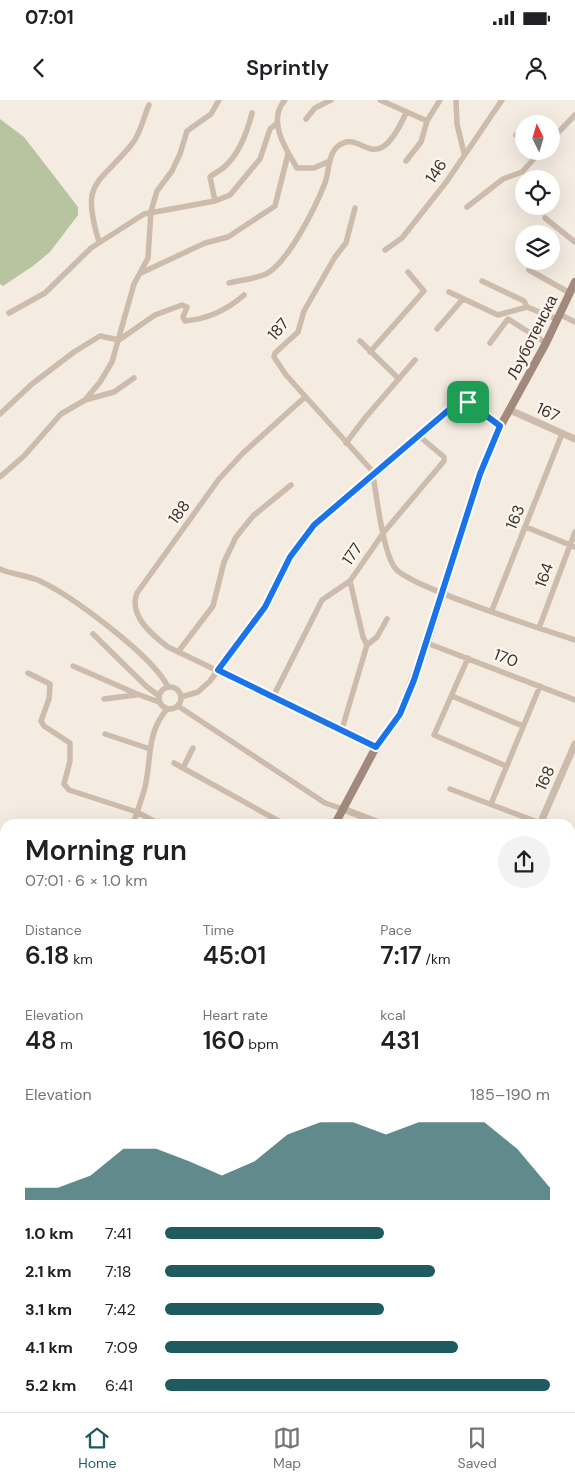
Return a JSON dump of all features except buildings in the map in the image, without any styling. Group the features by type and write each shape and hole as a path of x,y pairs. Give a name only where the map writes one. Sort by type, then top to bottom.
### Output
{"main road":[{"name":"Љуботенска","path":"337,819 376,747 400,714 427,643 480,474 500,426 546,343 575,282"}],"street":[{"path":"85,400 100,382 112,362 128,303 148,258 151,211 157,190 172,171 180,154 187,131 211,114 219,100"},
{"path":"285,100 280,105 276,124 296,168 314,168 330,161"},
{"path":"306,119 315,108 331,100"},
{"path":"380,100 406,114 427,121"},
{"path":"406,161 421,142 427,121 440,100"},
{"path":"456,100 457,124 464,153"},
{"name":"146","path":"386,250 402,238 447,181 464,153 502,100"},
{"path":"99,242 90,196 102,174 137,137 149,105"},
{"path":"215,201 210,177 223,168 237,151 252,114"},
{"path":"229,283 264,274 277,267 286,258 321,192 330,161 337,147 344,143 352,142 374,150 381,150 389,144 406,114"},
{"path":"560,131 575,115"},
{"path":"9,313 50,290 81,256 99,242 151,211 225,198 236,190 260,159 270,129 276,124"},
{"path":"140,274 205,242 228,237 275,206 288,154"},
{"path":"467,207 503,179 522,172 533,160"},
{"name":"187","path":"355,208 346,243 334,257 304,311 298,332 274,355 286,375 374,475"},
{"path":"545,218 575,242"},
{"path":"530,270 570,293"},
{"path":"370,352 424,292 408,272"},
{"path":"482,281 524,301 527,307"},
{"path":"448,292 487,312 503,316 527,307 575,322"},
{"path":"0,414 32,384 74,352 100,336 119,340 155,315 182,305 187,307 183,320 210,316 231,306 244,296"},
{"path":"437,328 462,300"},
{"path":"490,344 508,319 546,343"},
{"path":"360,341 399,379"},
{"path":"346,443 364,418 415,360"},
{"path":"0,477 29,451 61,414 85,400 114,392 134,378"},
{"name":"188","path":"305,397 243,453 220,479 136,593 134,603 143,625 155,638 178,652 342,729 376,747"},
{"path":"181,697 198,692 210,682 265,607 290,557 305,535 325,514 463,401 468,402 500,426"},
{"name":"167","path":"510,410 575,439"},
{"name":"163","path":"492,610 562,434"},
{"name":"177","path":"273,697 322,600 350,581 384,532 444,461 444,457 418,436"},
{"path":"374,475 389,555 396,569 406,578 442,593 575,640"},
{"path":"178,652 213,606 224,562 236,537 253,516 291,485"},
{"path":"526,527 572,546"},
{"name":"164","path":"539,628 572,546 575,532"},
{"path":"0,568 39,580 98,618 133,647 162,677 168,687 177,690 181,697 178,706"},
{"path":"350,581 363,637 367,645"},
{"path":"342,729 367,645 377,637 387,619"},
{"path":"93,634 167,709"},
{"name":"170","path":"427,643 575,700"},
{"path":"468,658 434,732 436,738 506,766"},
{"path":"73,666 136,694 159,699"},
{"path":"28,673 50,684 49,699 41,721 44,726 70,743 70,761 64,784 69,790 137,812 150,819"},
{"path":"490,804 540,686"},
{"path":"159,699 162,690 168,687"},
{"path":"104,699 136,694"},
{"path":"452,696 523,726"},
{"path":"135,819 145,787 152,733 157,721 167,709 178,706 325,802 368,819"},
{"path":"105,734 150,749"},
{"name":"168","path":"542,819 575,744"},
{"path":"183,768 193,748"},
{"path":"174,763 275,819"},
{"path":"450,789 528,819"}],"green space":[{"path":"0,119 24,137 78,207 78,215 50,252 3,286 0,284"}],"route":[{"path":"458,402 468,402 500,426 480,474 414,680 400,714 376,747 218,670 265,607 297,545 314,525 458,402"}]}
